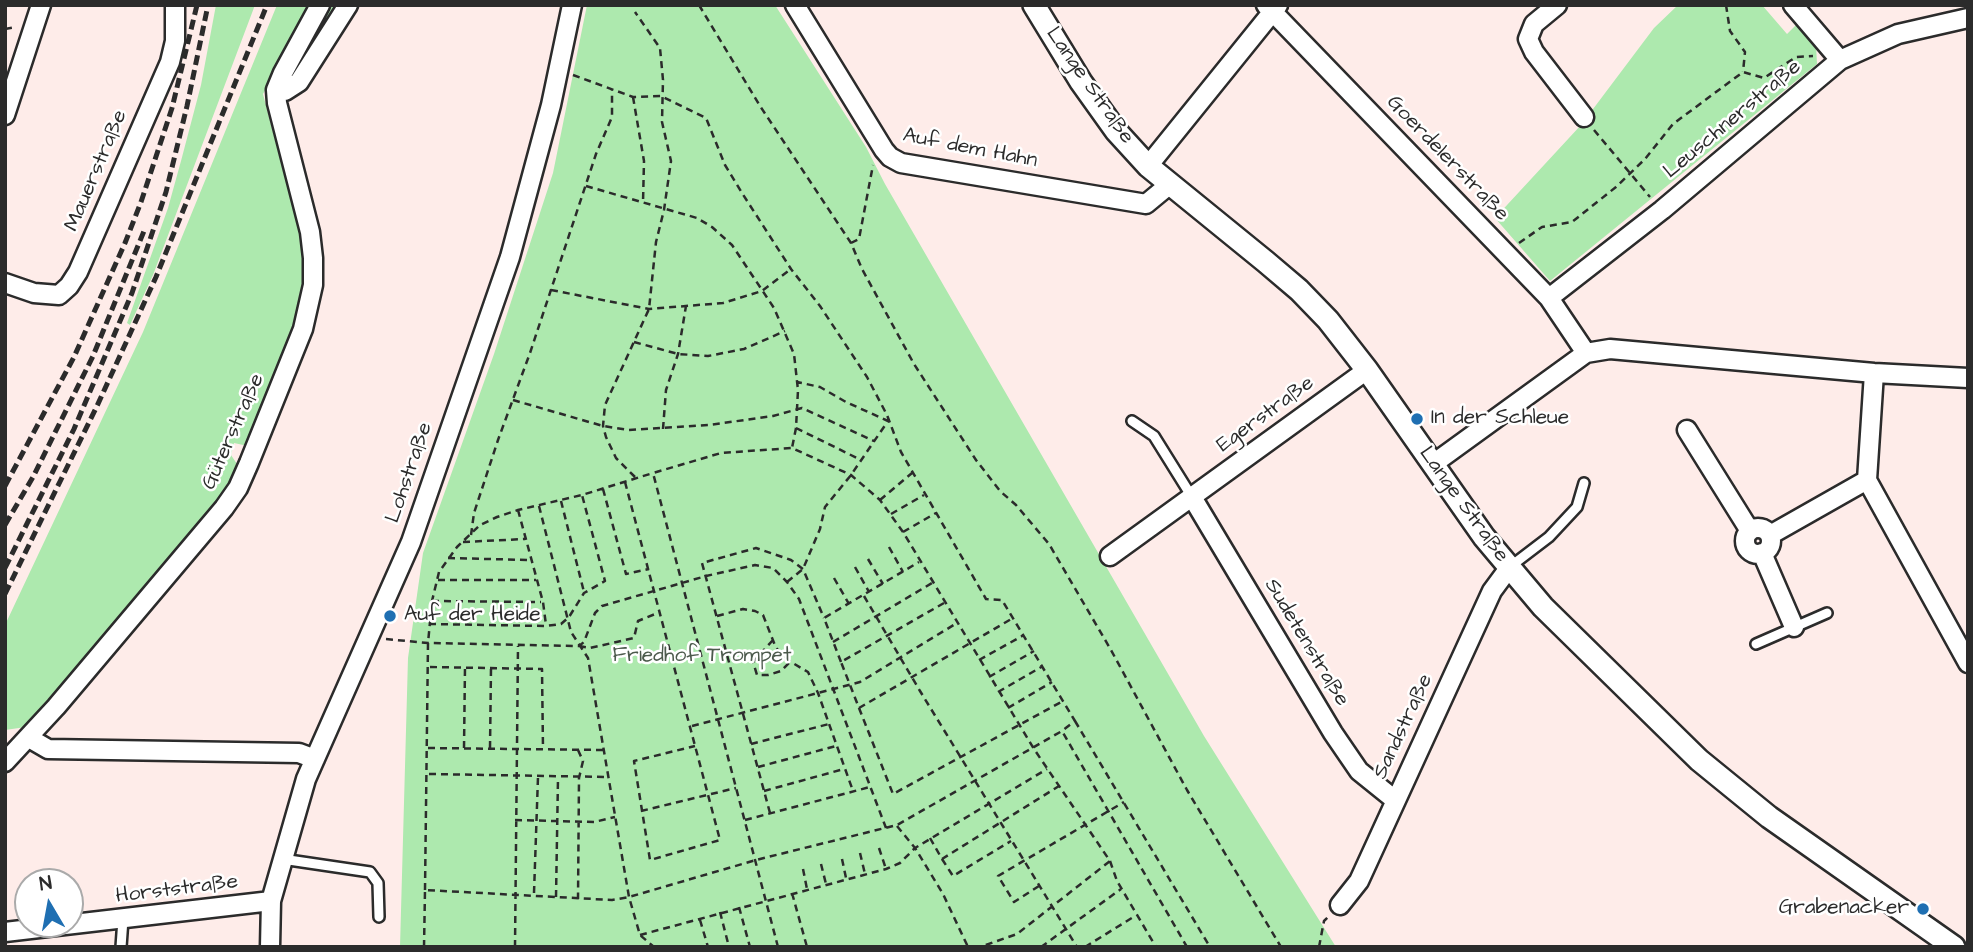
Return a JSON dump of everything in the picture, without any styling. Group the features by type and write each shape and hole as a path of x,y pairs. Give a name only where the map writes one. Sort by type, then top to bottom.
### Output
{"street":[{"path":"5,115 41,5"},
{"name":"Mauerstraße","path":"5,283 34,293 59,295 78,272 170,62 175,41 175,5"},
{"path":"320,5 276,90 285,91 299,82 348,5"},
{"name":"Lohstraße","path":"270,947 271,901 306,779 411,542 510,257 559,69 572,5"},
{"name":"Auf dem Hahn","path":"795,5 884,150 901,163 1146,204 1170,185"},
{"name":"Lange Straße","path":"1034,5 1081,82 1116,131 1148,166 1299,290 1328,320 1509,568 1543,607 1699,760 1769,817 1954,947"},
{"path":"1557,5 1534,24 1528,38 1534,52 1584,117"},
{"path":"1793,5 1840,60"},
{"path":"1148,166 1273,8"},
{"name":"Goerdelerstraße","path":"1273,8 1549,298 1586,353"},
{"name":"Leuschnerstraße","path":"1549,298 1662,210 1840,60 1898,34 1968,18"},
{"name":"Güterstraße","path":"5,762 29,738 225,508 238,488 303,329 313,285 313,258 310,232 276,90"},
{"path":"1433,464 1586,353 1609,349 1968,379"},
{"name":"Egerstraße","path":"1110,556 1367,370"},
{"path":"1874,373 1867,480 1968,663"},
{"path":"1688,430 1750,531"},
{"path":"1770,535 1867,480"},
{"name":"Sudetenstraße","path":"1192,497 1333,733 1359,771 1395,800"},
{"path":"1762,528 1770,535 1771,544 1762,553 1755,553 1747,547 1746,537 1750,531 1762,528"},
{"path":"1762,553 1794,627"},
{"name":"Sandstraße","path":"1340,905 1359,881 1492,591 1509,568"},
{"path":"29,738 48,748 299,753 315,759"},
{"name":"Horststraße","path":"5,932 271,901"}],"lane":[{"path":"1132,421 1154,436 1192,497"},
{"path":"1509,568 1549,537 1577,507 1584,484"},
{"path":"1756,644 1826,613"},
{"path":"282,859 370,872 378,883 379,917"},
{"path":"121,947 123,919"}],"path":[{"path":"699,5 760,106 851,243 862,269 914,364 976,460 1000,491 1016,505 1049,544 1111,650 1187,790 1282,947"},
{"path":"1505,252 1542,228 1572,222 1646,159 1673,124 1743,72 1745,52 1730,31 1726,5"},
{"path":"635,12 660,48 663,80 662,122 671,161 656,242 649,309 605,405 603,426 616,458 635,477"},
{"path":"5,35 8,29"},
{"path":"1743,72 1764,78 1796,57 1818,56 1840,60"},
{"path":"559,69 633,97 661,96 706,118 725,165 791,269 820,306 867,377 901,452 986,599 1002,600 1210,947"},
{"path":"470,536 474,513 612,117 612,89"},
{"path":"633,97 644,161 643,203"},
{"path":"1584,117 1629,174 1662,210"},
{"path":"851,243 859,239 874,156 884,150"},
{"path":"586,186 697,218 712,227 732,246 785,331 794,354 797,382 796,428 792,448"},
{"path":"551,290 649,309 723,303 762,291 791,269"},
{"path":"663,429 666,390 678,354 686,306"},
{"path":"634,342 678,354 708,356 744,349 785,331"},
{"path":"797,382 820,387 888,421"},
{"path":"513,400 603,426 629,430 663,429 773,416 802,408 874,441"},
{"path":"787,582 803,569 820,530 825,507 888,421"},
{"path":"796,428 861,460"},
{"path":"424,947 429,624 438,580 448,558 480,526 518,510 561,501 721,453 792,448 851,475 880,500 891,514 1018,725 1110,861 1121,889 1154,946"},
{"path":"653,473 778,947"},
{"path":"880,500 913,473"},
{"path":"625,482 720,840 650,860 634,761 695,746"},
{"path":"603,489 626,574 649,569"},
{"path":"891,514 925,494"},
{"path":"429,624 561,624 569,617 584,593 605,581 582,495"},
{"path":"561,501 584,593"},
{"path":"539,505 571,632 588,658 628,897 640,935 654,947"},
{"path":"518,510 546,626"},
{"path":"903,532 936,513"},
{"path":"463,542 525,539"},
{"path":"889,547 903,572"},
{"path":"770,813 702,563 756,548 791,560 803,569 893,794 1063,701"},
{"path":"448,558 530,560"},
{"path":"868,559 883,584"},
{"path":"824,618 919,562"},
{"path":"579,646 584,642 595,612 602,606 755,565 773,568 799,599 886,828"},
{"path":"855,567 869,592"},
{"path":"834,578 849,604"},
{"path":"438,580 537,580"},
{"path":"834,642 874,615 932,583"},
{"path":"864,596 1077,947"},
{"path":"432,601 542,602"},
{"path":"841,663 944,603"},
{"path":"717,616 743,609 763,615 776,648 791,662 808,672 853,791"},
{"path":"369,637 428,643 590,648 634,638 638,621 660,612"},
{"path":"859,708 1013,618"},
{"path":"690,727 860,682 957,623"},
{"path":"979,660 1024,635"},
{"path":"773,640 753,662 757,675 781,671 791,662"},
{"path":"514,947 518,645"},
{"path":"989,677 1034,651"},
{"path":"999,692 1043,666"},
{"path":"429,667 542,669 543,749"},
{"path":"464,748 465,667"},
{"path":"490,748 491,667"},
{"path":"1008,708 1052,682"},
{"path":"425,890 612,900 628,897 756,860 897,825 1034,749 1075,721"},
{"path":"751,744 829,724"},
{"path":"1062,732 1187,947"},
{"path":"758,767 836,746"},
{"path":"428,748 604,750"},
{"path":"578,750 583,761 579,778 578,898"},
{"path":"764,791 844,769"},
{"path":"640,935 792,892 886,869 900,863 930,838 1047,769"},
{"path":"428,774 608,777"},
{"path":"534,894 538,777"},
{"path":"556,897 558,778"},
{"path":"942,859 1059,786"},
{"path":"745,820 871,787"},
{"path":"641,811 736,788"},
{"path":"1039,887 1014,902 998,876 1124,802"},
{"path":"515,820 594,822 615,817"},
{"path":"897,825 915,848 943,894 968,947"},
{"path":"930,838 953,876 1012,841"},
{"path":"879,848 886,869"},
{"path":"860,853 865,874"},
{"path":"842,859 846,878"},
{"path":"980,947 1017,934 1110,861"},
{"path":"821,864 826,884"},
{"path":"803,869 807,889"},
{"path":"1041,947 1121,889"},
{"path":"792,892 807,947"},
{"path":"1319,947 1324,921 1340,905"},
{"path":"739,907 750,947"},
{"path":"720,912 729,947"},
{"path":"1084,947 1137,915"},
{"path":"700,918 708,947"}],"green space":[{"path":"216,5 255,5 153,275 130,325 127,323 168,208 181,161 201,85"},
{"path":"277,5 311,5 263,94 305,254 303,291 290,341 248,446 234,443 231,455 237,464 237,473 232,488 79,674 26,727 5,730 5,625 143,332"},
{"path":"328,5 342,5 291,83 288,78"},
{"name":"Friedhof Trompet","path":"587,5 775,5 866,147 1204,736 1336,947 400,947 408,658 423,553 494,354 553,173"},
{"path":"1678,5 1762,5 1787,34 1797,24 1816,45 1817,64 1550,281 1495,218 1581,125 1654,28"}],"railway":[{"path":"5,486 74,357 125,243 172,108 197,5"},
{"path":"5,568 74,429 132,293 166,192 208,5"},
{"path":"5,594 97,406 156,277 267,5"},
{"path":"5,525 33,477 93,356 144,231"}],"place":[{"name":"In der Schleue","path":"1417,419"},
{"name":"Auf der Heide","path":"390,616"},
{"name":"Grabenacker","path":"1923,909"}]}
